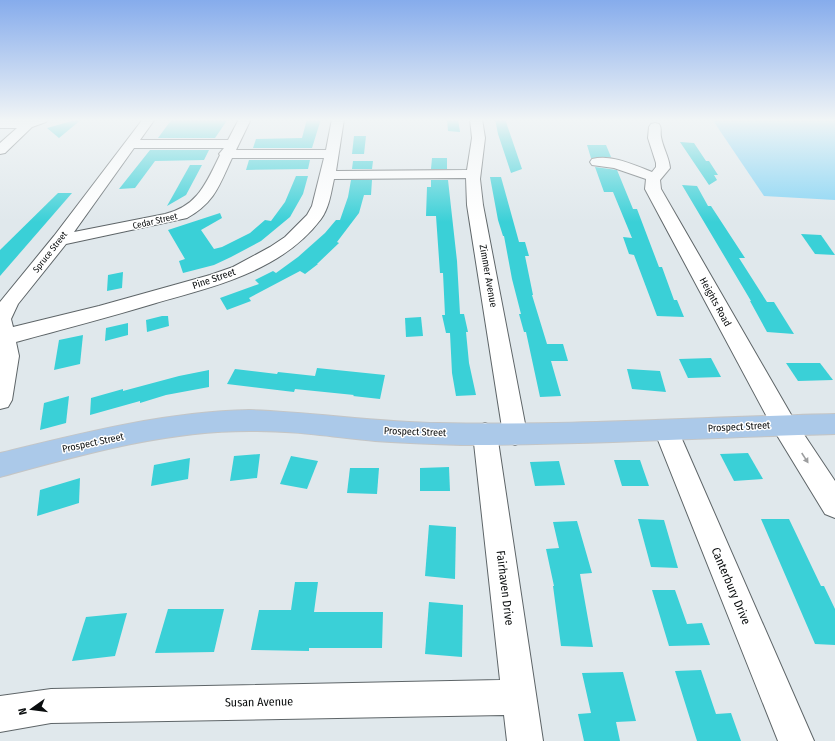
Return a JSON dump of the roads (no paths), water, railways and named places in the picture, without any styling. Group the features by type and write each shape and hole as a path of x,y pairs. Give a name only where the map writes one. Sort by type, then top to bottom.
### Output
{"main road":[{"name":"Prospect Street","path":"0,465 106,440 168,429 228,421 272,421 398,432 485,434 835,424"}],"street":[{"name":"Spruce Street","path":"0,400 5,380 8,356 2,338 0,319 10,301 60,240 123,154"},
{"name":"Cedar Street","path":"60,240 158,221 181,215 195,207 208,195 227,154"},
{"path":"323,154 332,154"},
{"name":"Pine Street","path":"2,338 210,281 259,262 291,241 314,217 320,206 332,154"},
{"name":"Zimmer Avenue","path":"478,154 474,174 475,205 515,434"},
{"path":"598,162 616,164 654,177 663,168 664,161 661,154"},
{"path":"328,175 474,174"},
{"name":"Heights Road","path":"654,177 653,189 784,425 835,505"},
{"name":"Canterbury Drive","path":"666,430 796,741"},
{"name":"Fairhaven Drive","path":"485,434 525,741"},
{"name":"Susan Avenue","path":"0,714 50,706 520,697"}]}
